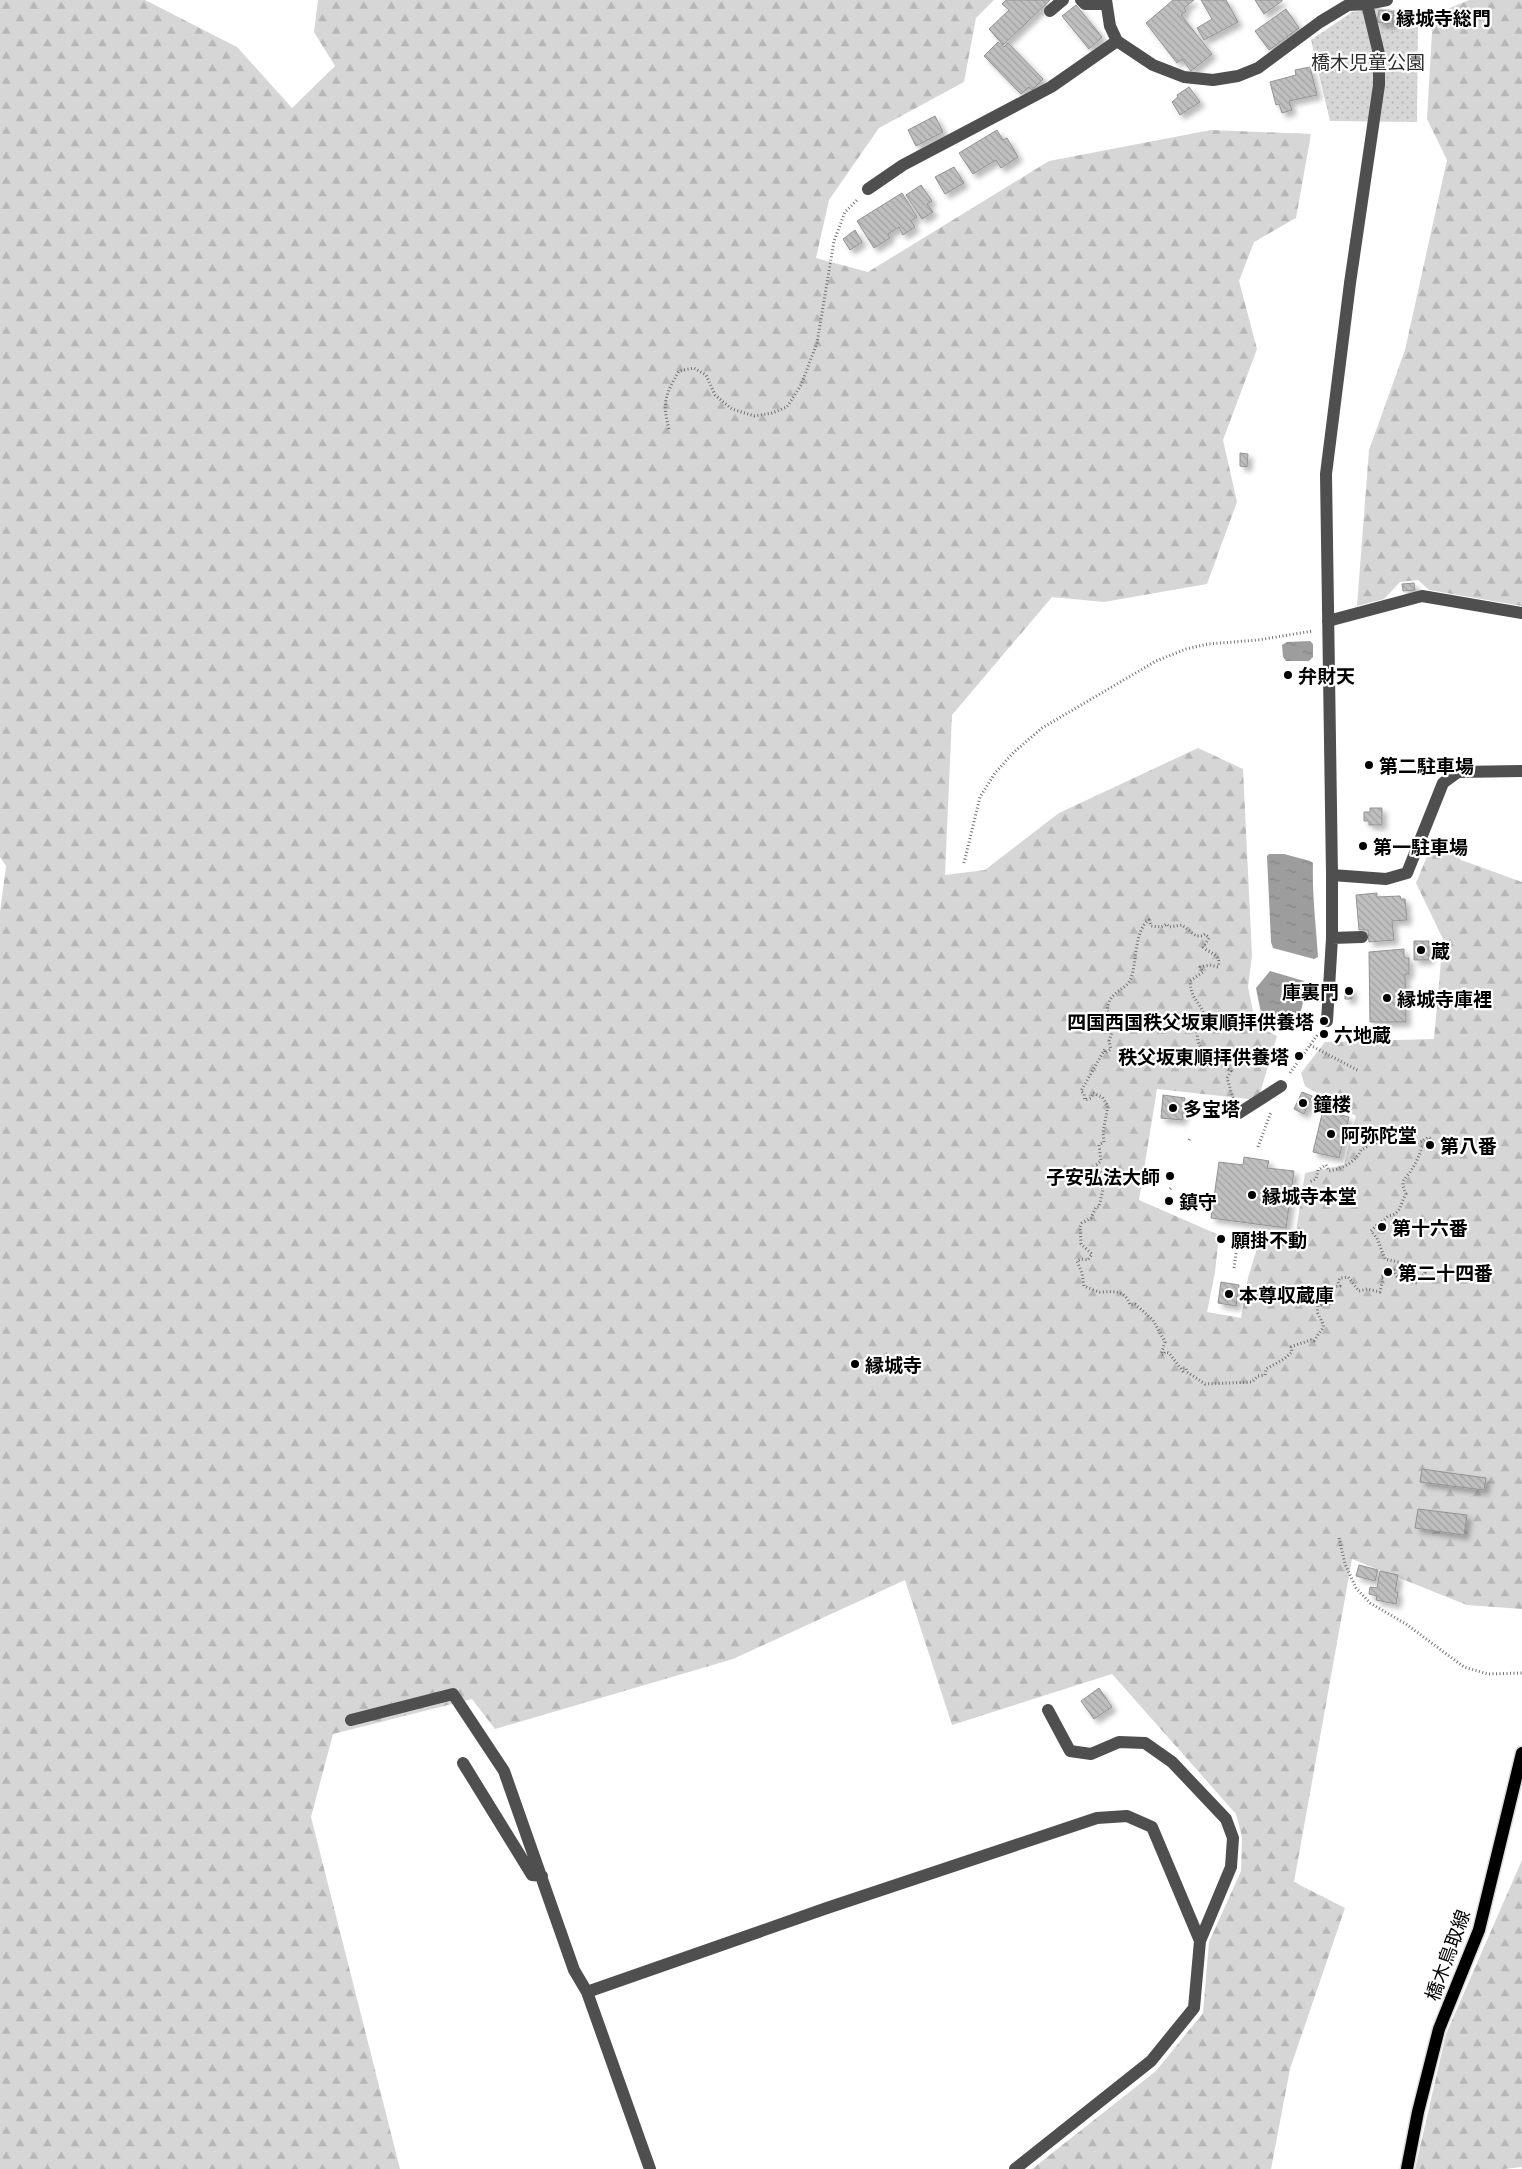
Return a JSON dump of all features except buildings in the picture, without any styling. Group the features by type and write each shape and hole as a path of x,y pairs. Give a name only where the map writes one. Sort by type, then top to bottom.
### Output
{"main road":[{"name":"橋木鳥取線","path":"1407,2169 1418,2112 1439,2029 1479,1930 1522,1753"}],"street":[{"path":"1050,11 1063,0"},
{"path":"1081,0 1085,4 1106,2 1110,26 1117,41 1153,66 1184,77 1214,80 1238,76 1258,68 1347,3 1368,4 1387,0"},
{"path":"1327,1021 1332,938 1332,875 1326,474 1350,283 1379,85 1379,54 1368,4"},
{"path":"868,189 903,165 1051,87 1117,41"},
{"path":"1328,625 1422,596 1522,613"},
{"path":"1332,875 1386,880 1407,873 1443,783 1458,772 1522,771"},
{"path":"1332,938 1362,937"},
{"path":"1239,1113 1281,1086"},
{"path":"352,1720 453,1694 504,1771 574,1970 587,1992 650,2169"},
{"path":"1015,2169 1151,2061 1194,2008 1200,1941 1230,1867 1232,1838 1226,1819 1172,1762 1145,1743 1119,1742 1091,1754 1070,1751 1048,1710"},
{"path":"463,1763 532,1875 542,1876"},
{"path":"587,1992 827,1908 1097,1818 1127,1816 1152,1827 1200,1941"}],"path":[{"path":"669,430 665,414 666,392 679,371 694,368 706,375 715,394 732,409 754,416 772,413 787,406 801,385 817,343 836,234 844,212 868,189"},
{"path":"964,863 980,797 994,773 1014,752 1042,728 1156,661 1186,649 1208,644 1258,640 1328,625"},
{"path":"1232,1098 1227,1078 1231,1071 1223,1066 1220,1060 1217,1066 1212,1068 1198,1058 1198,1050 1204,1051 1198,1042 1196,1023 1204,1016 1202,1007 1194,998 1190,981 1203,972 1200,967 1210,965 1218,967 1217,956 1203,947 1209,938 1205,934 1196,936 1182,925 1169,927 1166,924 1155,927 1151,926 1149,920 1145,923 1140,936 1129,983 1112,996 1108,1003 1107,1011 1112,1016 1112,1032 1109,1041 1112,1048 1105,1053 1105,1049 1102,1058 1087,1077 1081,1091 1084,1094 1085,1100 1091,1098 1093,1093 1102,1097 1108,1106 1103,1132 1104,1142 1099,1145 1101,1161 1095,1166 1102,1177 1102,1181 1098,1181 1103,1190 1098,1207 1096,1207 1091,1218 1082,1223 1080,1227 1081,1244 1092,1254 1088,1260 1081,1259 1077,1261 1082,1273 1084,1286 1100,1292 1118,1291 1124,1294 1130,1305 1135,1304 1154,1320 1165,1342 1161,1354 1169,1353 1184,1373 1181,1368 1186,1368 1188,1372 1204,1384 1252,1382 1258,1376 1265,1375 1266,1369 1292,1352 1291,1347 1315,1340 1324,1329 1324,1323 1317,1312 1318,1305 1321,1303 1322,1305 1329,1304 1328,1292 1332,1287 1340,1286 1340,1278 1348,1277 1359,1291 1368,1289 1380,1292 1383,1279 1381,1277 1385,1275 1386,1267 1390,1271 1394,1270 1396,1276 1409,1282 1417,1283 1426,1273 1424,1268 1384,1259 1377,1238 1372,1231 1377,1224 1399,1211 1401,1201 1406,1194 1402,1183 1404,1178 1414,1167 1422,1147 1435,1144 1429,1138 1419,1144 1411,1145 1380,1142 1361,1150 1359,1155 1348,1165 1329,1171 1326,1165 1318,1170 1316,1179 1309,1182"},
{"path":"1258,1147 1281,1086 1327,1021"},
{"path":"1310,1045 1360,1071"},
{"path":"1234,1268 1239,1233"},
{"path":"1339,1538 1348,1572 1356,1588 1370,1603 1406,1624 1464,1667 1488,1674 1522,1673"}],"green space":[{"path":"0,0 145,0 237,47 292,108 335,66 314,32 318,0 994,0 976,18 964,82 879,128 829,200 816,258 868,272 1049,161 1211,130 1311,134 1296,218 1254,242 1239,281 1257,349 1223,440 1237,502 1207,584 1104,602 1052,597 952,715 945,875 985,870 1059,813 1198,748 1243,769 1252,955 1248,987 1256,1026 1277,1036 1258,1100 1157,1089 1139,1200 1219,1235 1215,1272 1207,1312 1241,1318 1248,1278 1258,1245 1295,1238 1305,1173 1344,1165 1356,1116 1305,1086 1301,1073 1325,1042 1434,1039 1443,939 1416,883 1435,837 1461,860 1522,882 1522,1609 1467,1605 1352,1559 1294,1882 1345,1908 1290,2069 1271,2169 1032,2169 1156,2071 1203,2013 1209,1942 1241,1871 1242,1837 1236,1814 1112,1674 952,1725 905,1580 733,1659 495,1729 472,1699 333,1734 311,1817 400,2169 0,2169 0,912 6,866 0,857"},
{"path":"1469,0 1522,0 1522,606 1429,590 1418,580 1400,582 1384,599 1357,606 1369,450 1405,350 1447,160 1427,119 1433,15"},
{"name":"橋木児童公園","path":"1376,8 1418,12 1417,122 1330,121 1311,40 1352,12"},
{"path":"1522,1860 1522,2167 1504,2169 1415,2169 1446,2034"}],"water":[{"path":"1310,641 1313,644 1313,657 1309,661 1286,661 1283,657 1282,645 1287,642"},
{"path":"1269,854 1284,854 1313,863 1318,957 1314,959 1273,948 1271,942 1267,856"},
{"path":"1270,971 1304,981 1306,992 1298,1021 1274,1025 1262,1018 1256,988"}],"place":[{"name":"縁城寺総門","path":"1386,17"},
{"name":"弁財天","path":"1288,675"},
{"name":"第二駐車場","path":"1369,765"},
{"name":"第一駐車場","path":"1363,846"},
{"name":"蔵","path":"1421,950"},
{"name":"庫裏門","path":"1349,991"},
{"name":"縁城寺庫裡","path":"1387,998"},
{"name":"四国西国秩父坂東順拝供養塔","path":"1324,1021"},
{"name":"六地蔵","path":"1324,1034"},
{"name":"秩父坂東順拝供養塔","path":"1299,1056"},
{"name":"鐘楼","path":"1303,1103"},
{"name":"多宝塔","path":"1173,1108"},
{"name":"阿弥陀堂","path":"1331,1134"},
{"name":"第八番","path":"1430,1145"},
{"name":"子安弘法大師","path":"1170,1176"},
{"name":"縁城寺本堂","path":"1252,1195"},
{"name":"鎮守","path":"1169,1201"},
{"name":"第十六番","path":"1382,1227"},
{"name":"願掛不動","path":"1221,1239"},
{"name":"第二十四番","path":"1388,1272"},
{"name":"本尊収蔵庫","path":"1229,1294"},
{"name":"縁城寺","path":"855,1364"}]}
